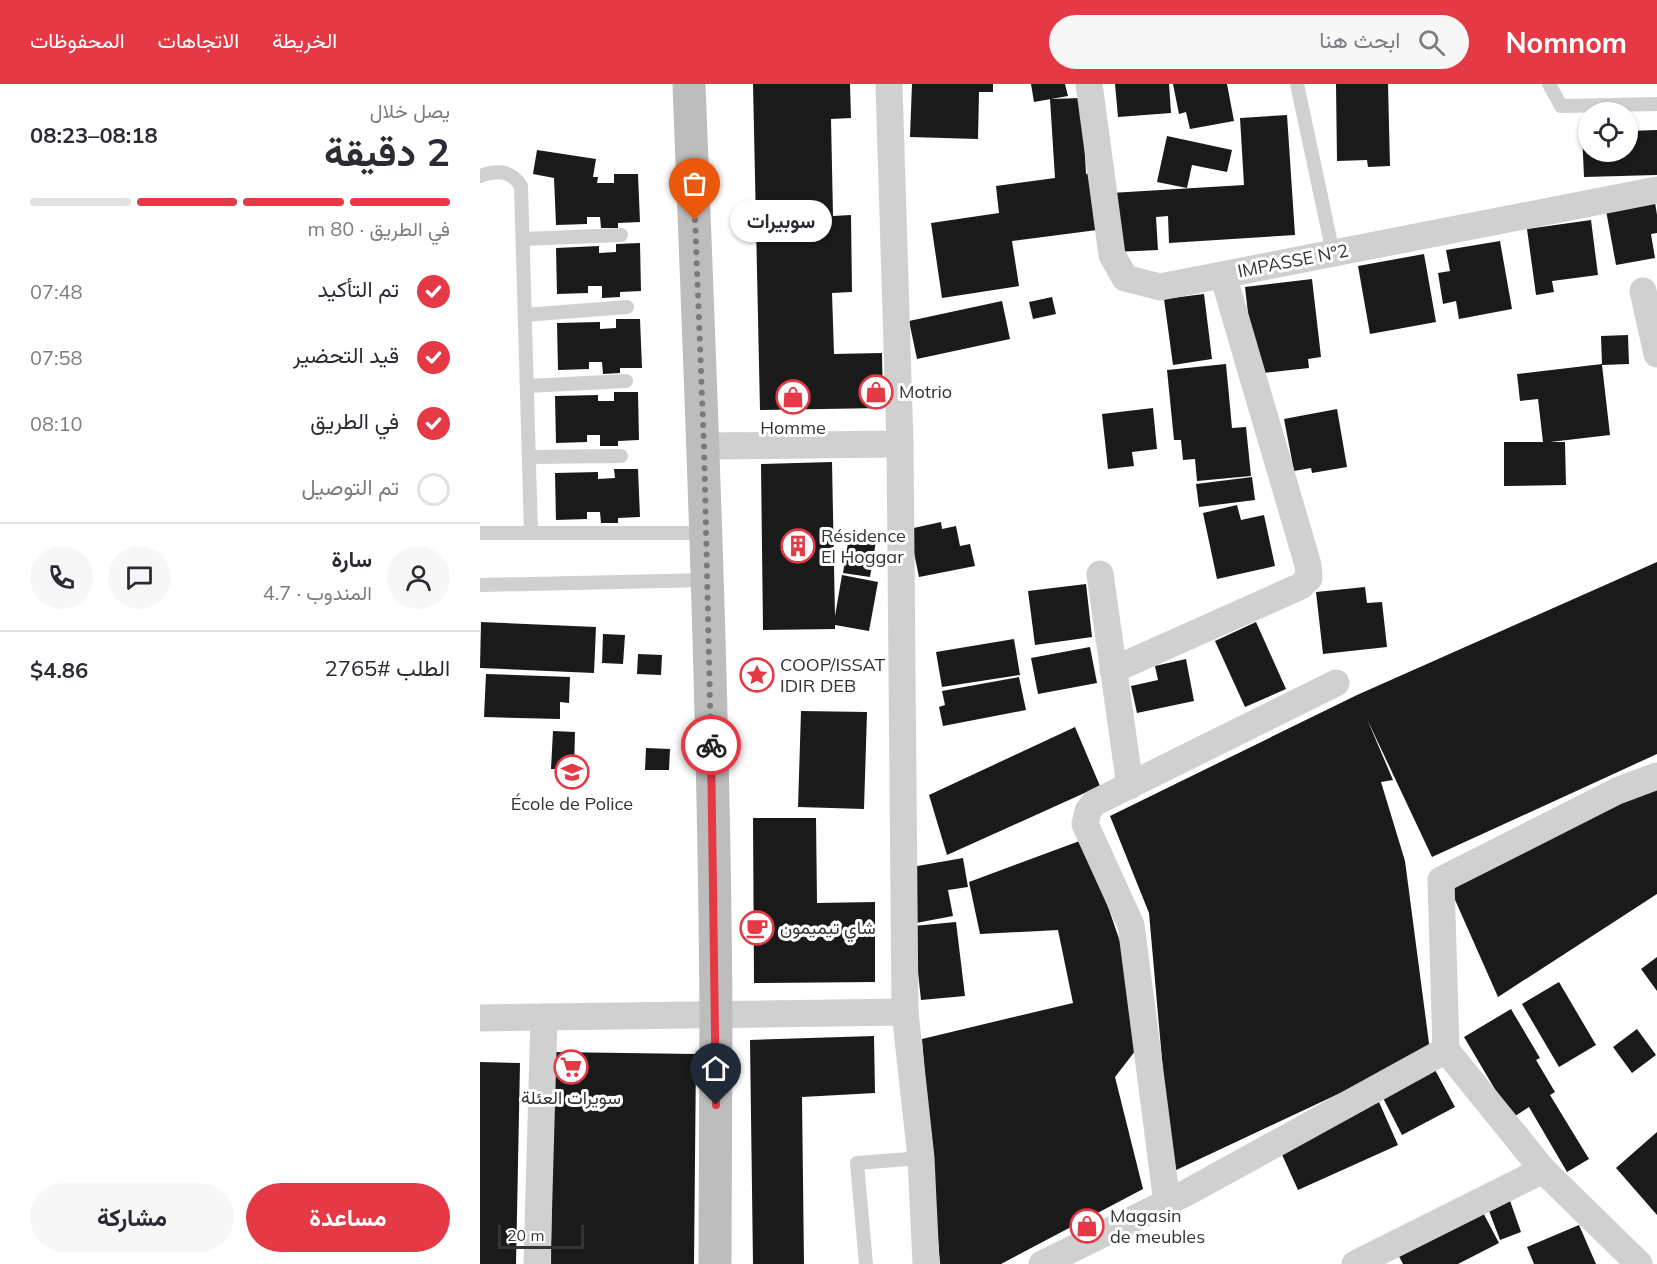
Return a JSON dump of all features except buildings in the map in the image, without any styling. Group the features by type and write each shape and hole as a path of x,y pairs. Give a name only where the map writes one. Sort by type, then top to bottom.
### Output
{"street":[{"path":"690,84 708,580 716,1014 716,1264"},
{"path":"890,84 900,444 905,1012 921,1158 926,1264"},
{"name":"IMPASSE N°2","path":"1089,84 1112,255 1125,278 1160,287 1657,190"},
{"path":"1113,670 1301,586 1309,578 1305,553 1223,275"},
{"path":"1643,291 1657,354"},
{"path":"704,446 900,444"},
{"path":"1100,574 1130,786"},
{"path":"1167,1203 1131,925 1085,824 1088,811 1094,803 1336,683"},
{"path":"1639,1264 1543,1170 1446,1050 1440,880 1617,791 1657,776"},
{"path":"480,1018 905,1012"},
{"path":"537,1264 544,1017"},
{"path":"1041,1264 1167,1203 1446,1050"},
{"path":"1355,1264 1543,1170"}],"lane":[{"path":"1298,84 1333,253"},
{"path":"1549,84 1561,106 1657,104"},
{"path":"480,176 497,172 506,173 515,176 521,186 531,533"},
{"path":"523,239 621,236"},
{"path":"525,315 627,308"},
{"path":"527,386 626,381"},
{"path":"529,457 621,456"},
{"path":"480,533 706,533"},
{"path":"480,585 708,580"},
{"path":"866,1264 856,1162 921,1158"}],"way so far":[{"path":"695,220 704,446 711,745"}],"place":[{"name":"سوبيرات","path":"695,220"},
{"name":"Motrio","path":"876,392"},
{"name":"Homme","path":"793,397"},
{"name":"Résidence El Hoggar","path":"798,546"},
{"name":"COOP/ISSAT IDIR DEB","path":"757,675"},
{"name":"École de Police","path":"572,772"},
{"name":"شاي تيميمون","path":"757,928"},
{"name":"سويرات العئلة","path":"571,1067"},
{"name":"Magasin de meubles","path":"1087,1226"}],"route":[{"path":"711,745 716,1105"}]}
